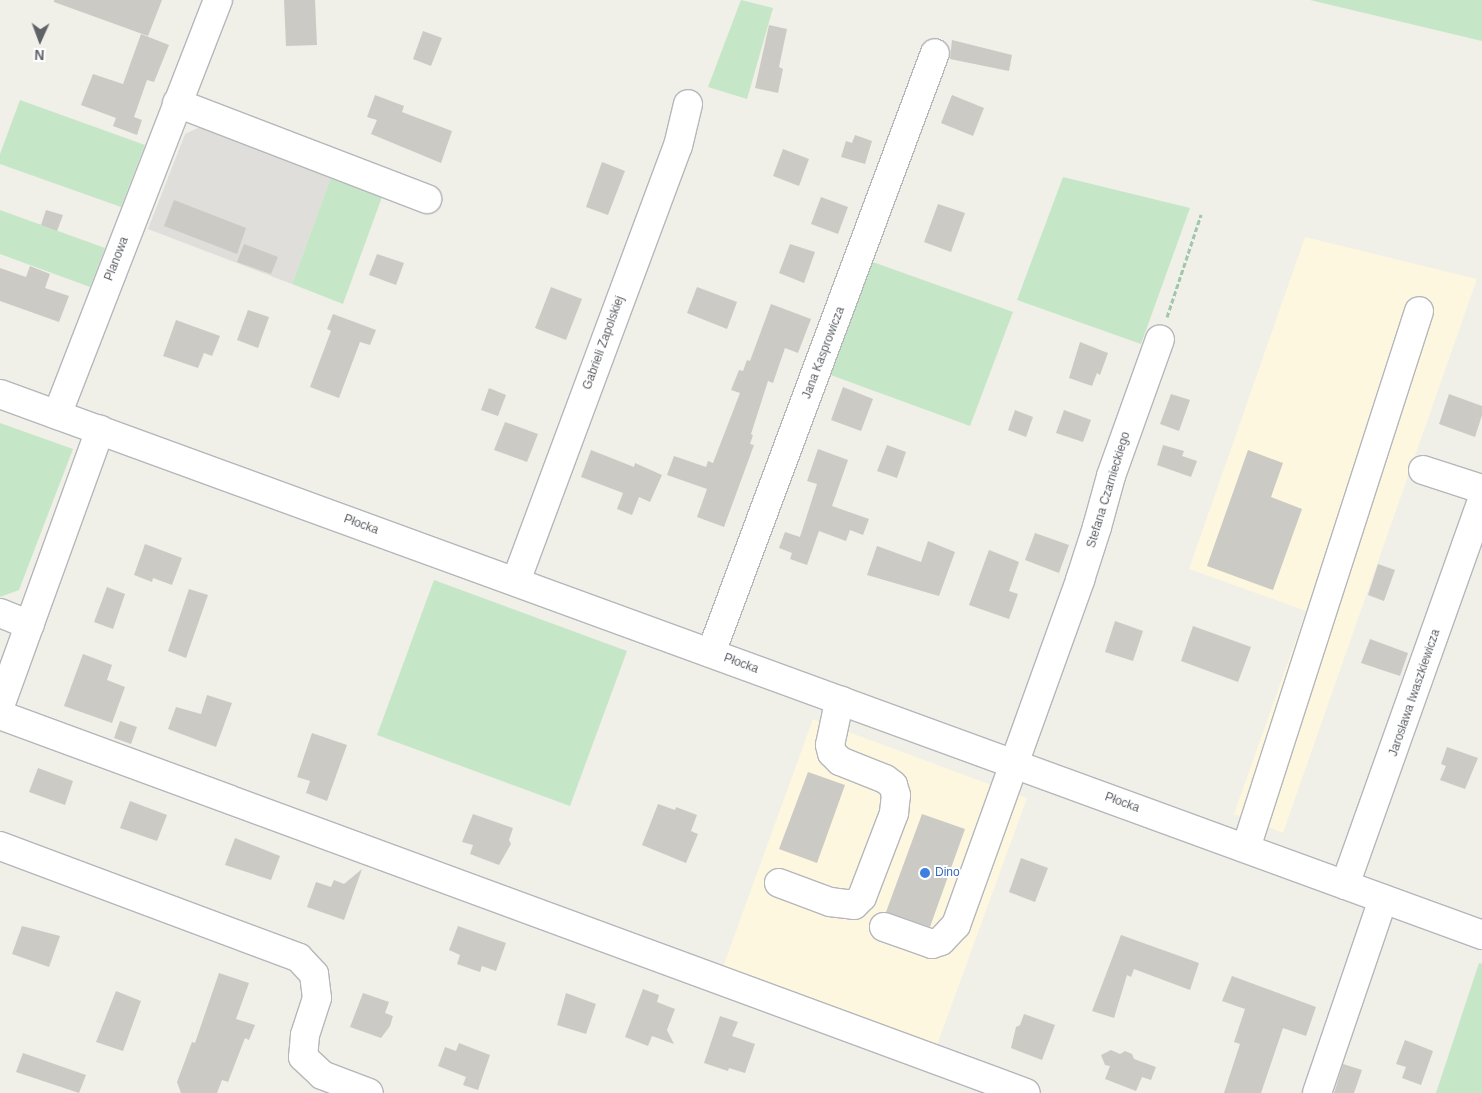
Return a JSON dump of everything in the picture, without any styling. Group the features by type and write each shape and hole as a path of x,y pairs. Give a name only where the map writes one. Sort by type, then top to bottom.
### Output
{"street":[{"name":"Planowa","path":"57,415 218,0"},
{"name":"Jana Kasprowicza","path":"711,653 935,53"},
{"path":"177,103 427,199"},
{"name":"Gabrieli Zapolskiej","path":"516,581 678,146 688,104"},
{"path":"1246,848 1419,312"},
{"name":"Stefana Czarnieckiego","path":"884,927 932,944 941,942 956,925 1080,580 1097,527 1110,476 1160,339"},
{"name":"Płocka","path":"0,394 1482,935"},
{"path":"0,706 100,430"},
{"path":"1423,470 1482,489"},
{"name":"Jarosława Iwaszkiewicza","path":"1345,885 1482,500"},
{"path":"0,614 30,624"},
{"path":"779,883 830,902 854,904 862,897 894,813 896,795 893,785 885,779 840,761 832,753 830,745 842,701"},
{"path":"0,715 1026,1093"},
{"path":"0,846 298,958 314,974 317,998 305,1035 303,1057 322,1075 369,1093"},
{"path":"1317,1093 1383,898"}],"path":[{"path":"1160,339 1201,215"}],"shaded area":[{"path":"200,127 331,177 292,284 148,229 185,134"},
{"path":"1305,237 1477,279 1283,833 1234,814 1306,611 1189,569"},
{"path":"813,719 1027,798 937,1045 723,967"}],"green space":[{"path":"741,0 773,8 747,99 708,87"},
{"path":"1310,0 1482,0 1482,41"},
{"path":"20,100 145,145 121,207 0,164 0,154"},
{"path":"331,177 382,197 343,304 292,284"},
{"path":"1063,177 1190,208 1141,344 1017,300"},
{"path":"0,210 105,248 90,287 0,254"},
{"path":"870,261 1013,312 970,426 828,374"},
{"path":"0,423 73,449 19,590 0,597"},
{"path":"434,580 627,651 570,806 377,735"},
{"path":"1479,963 1482,964 1482,1093 1436,1093"}],"building":[{"path":"54,0 162,0 148,36 54,2"},
{"path":"284,0 315,0 317,45 286,46"},
{"path":"769,25 787,29 779,67 783,69 778,93 755,88"},
{"path":"423,31 442,38 431,66 413,59"},
{"path":"141,34 169,45 154,82 147,80 134,117 142,120 137,135 113,126 116,118 81,105 93,74 123,84"},
{"path":"952,40 1012,55 1009,71 950,59"},
{"path":"375,95 404,106 402,112 452,131 441,163 371,134 377,120 367,117"},
{"path":"952,95 984,108 973,136 941,123"},
{"path":"855,135 872,141 865,164 841,157 846,141 852,143"},
{"path":"783,149 809,159 799,186 773,176"},
{"path":"602,162 625,171 608,215 586,207"},
{"path":"821,197 848,207 838,234 811,224"},
{"path":"174,200 246,228 237,254 164,226"},
{"path":"938,204 965,213 951,252 924,242"},
{"path":"46,210 63,215 57,231 41,225"},
{"path":"244,244 278,257 271,274 237,262"},
{"path":"790,244 815,252 804,283 779,273"},
{"path":"377,254 404,263 396,285 369,275"},
{"path":"30,266 50,274 45,288 69,296 59,322 0,301 0,268 26,277"},
{"path":"551,287 582,299 566,340 535,328"},
{"path":"697,287 737,302 727,329 687,313"},
{"path":"771,304 811,319 798,353 785,348 773,383 768,381 751,434 753,435 750,444 754,445 724,527 697,517 707,489 667,475 674,456 706,467 708,461 713,463 740,393 731,390 739,370 743,371 747,360 750,361"},
{"path":"248,310 269,317 258,348 237,340"},
{"path":"333,314 376,330 370,345 360,342 339,398 310,387 331,331 327,329"},
{"path":"176,320 220,336 212,356 204,353 198,368 163,356"},
{"path":"1080,342 1108,353 1100,375 1097,373 1092,386 1069,378"},
{"path":"843,387 873,399 861,431 831,420"},
{"path":"489,388 506,395 498,416 481,410"},
{"path":"1171,394 1190,400 1179,431 1160,424"},
{"path":"1449,394 1482,406 1482,415 1475,437 1439,424"},
{"path":"1015,410 1033,417 1026,437 1008,430"},
{"path":"1064,410 1091,420 1083,442 1056,433"},
{"path":"505,422 538,434 527,462 494,450"},
{"path":"887,445 906,452 897,478 877,471"},
{"path":"1163,445 1184,451 1182,456 1197,461 1191,477 1157,465"},
{"path":"818,449 848,460 832,506 869,519 863,535 850,530 846,541 819,531 807,565 790,559 792,553 779,548 785,532 800,537 817,484 807,481"},
{"path":"591,450 634,467 635,463 662,475 650,502 639,497 632,515 617,509 623,493 581,477"},
{"path":"1248,450 1283,463 1271,497 1302,509 1273,590 1207,566"},
{"path":"1035,533 1069,545 1059,573 1025,560"},
{"path":"928,541 955,552 939,596 867,575 877,546 921,562"},
{"path":"145,544 182,558 172,585 153,578 152,582 134,575"},
{"path":"989,550 1019,562 1009,591 1018,594 1009,619 969,605"},
{"path":"1378,564 1395,570 1384,601 1368,595"},
{"path":"107,587 125,594 113,629 94,622"},
{"path":"189,589 208,595 186,658 168,651"},
{"path":"1115,621 1143,631 1133,661 1105,652"},
{"path":"1193,626 1251,647 1238,682 1181,661"},
{"path":"1370,639 1408,653 1400,676 1361,663"},
{"path":"83,654 112,665 107,680 125,687 112,723 64,706"},
{"path":"207,695 232,703 216,747 168,729 176,707 201,714"},
{"path":"120,721 137,727 131,744 114,738"},
{"path":"312,733 347,745 327,801 306,793 310,781 297,777"},
{"path":"1447,747 1478,758 1465,789 1440,780 1446,766 1441,764"},
{"path":"38,768 73,781 65,805 29,792"},
{"path":"808,772 845,785 817,863 779,849"},
{"path":"130,801 167,815 157,841 120,828"},
{"path":"658,804 675,810 676,807 697,815 691,831 698,834 686,863 642,845"},
{"path":"473,814 513,828 509,840 511,844 499,865 470,854 473,845 462,842"},
{"name":"Dino","path":"922,814 965,829 930,927 886,912"},
{"path":"235,838 280,856 271,880 225,865"},
{"path":"1021,858 1048,868 1035,902 1009,892"},
{"path":"362,869 344,920 307,907 316,882 331,887 334,880 344,884"},
{"path":"22,926 60,936 49,967 12,954"},
{"path":"458,926 506,943 496,971 482,966 480,972 457,964 460,955 449,950"},
{"path":"1121,935 1199,963 1190,990 1134,969 1131,977 1127,975 1114,1018 1092,1011"},
{"path":"219,973 249,983 236,1019 255,1025 249,1040 245,1038 228,1082 222,1080 217,1093 181,1093 177,1082 192,1042 195,1043"},
{"path":"1232,976 1316,1007 1306,1036 1283,1028 1261,1093 1224,1093 1240,1044 1234,1042 1245,1009 1222,1001"},
{"path":"643,989 659,995 657,1002 675,1009 667,1030 674,1044 652,1036 648,1046 625,1037"},
{"path":"116,991 141,1001 123,1051 96,1042"},
{"path":"363,993 389,1002 385,1013 393,1016 390,1026 381,1038 350,1027"},
{"path":"566,993 596,1004 586,1034 557,1025"},
{"path":"1024,1014 1055,1025 1042,1060 1011,1048 1016,1027 1020,1025"},
{"path":"720,1016 738,1022 732,1036 755,1044 745,1073 729,1068 728,1071 704,1063"},
{"path":"1405,1040 1433,1051 1421,1085 1402,1078 1406,1067 1396,1064"},
{"path":"459,1043 490,1055 478,1090 463,1085 466,1077 438,1066 445,1047 456,1051"},
{"path":"1111,1050 1120,1054 1125,1051 1132,1054 1134,1059 1156,1067 1151,1080 1142,1077 1136,1091 1105,1079 1110,1066 1105,1065 1101,1055"},
{"path":"23,1053 86,1075 79,1093 16,1072"},
{"path":"1343,1064 1362,1070 1354,1093 1334,1093"}],"place":[{"name":"Dino","path":"925,873"}]}
